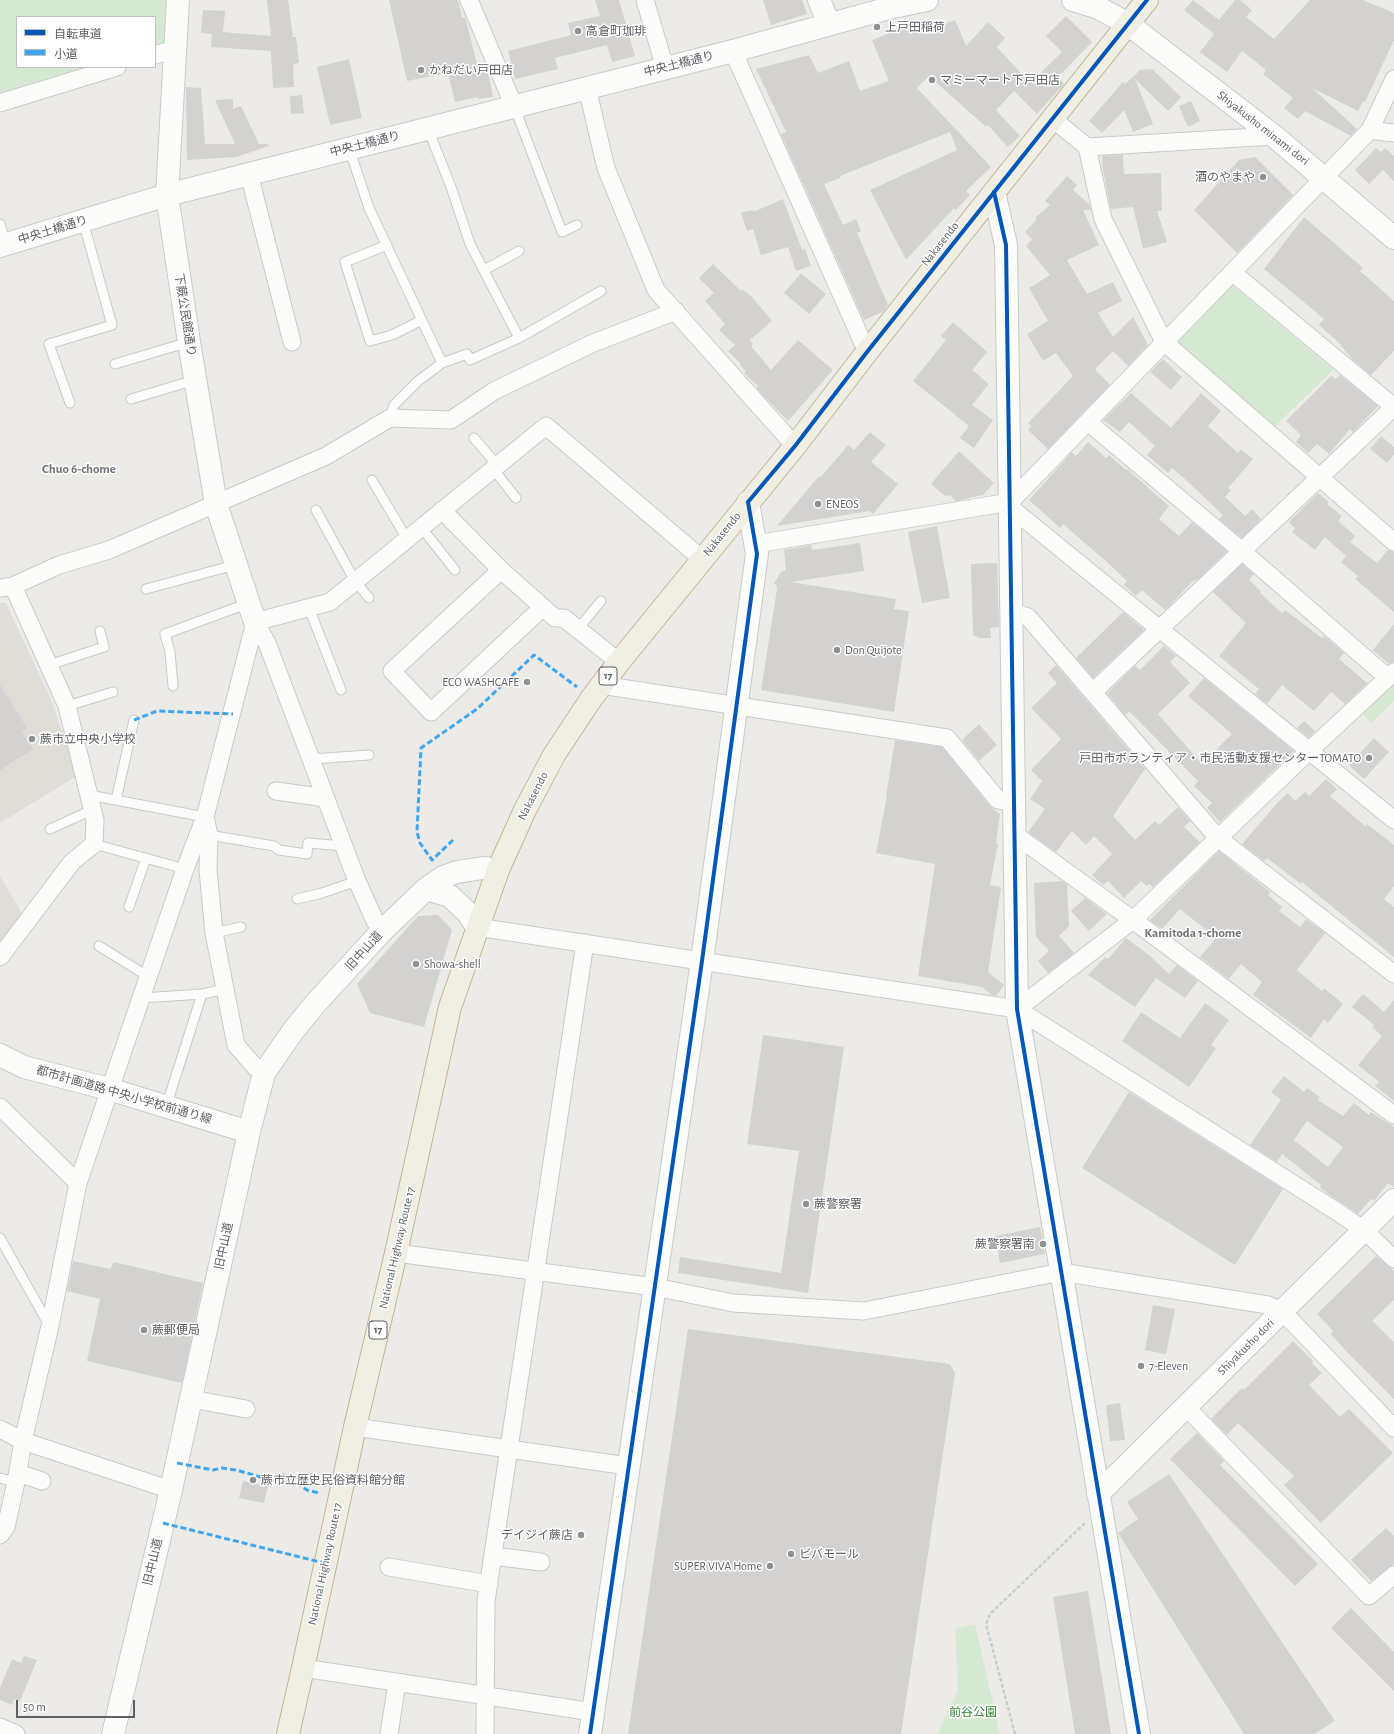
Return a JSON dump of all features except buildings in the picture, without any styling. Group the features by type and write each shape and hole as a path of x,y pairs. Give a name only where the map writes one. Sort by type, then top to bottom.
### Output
{"highway":[{"name":"Nakasendo","path":"477,927 498,870 525,810 554,755 601,685 795,446 867,352 1147,0"},
{"name":"National Highway Route 17","path":"288,1734 304,1668 355,1427 396,1253 450,1007 477,927"}],"street":[{"name":"下蕨公民館通り","path":"178,0 165,52 167,195 195,380 216,504 252,613"},
{"path":"469,0 514,106"},
{"path":"646,0 665,68"},
{"path":"819,0 829,24"},
{"name":"中央土橋通り","path":"3,245 167,195 927,0"},
{"name":"Shiyakusho minami dori","path":"1073,0 1099,8 1128,24 1274,136 1323,176 1394,238"},
{"path":"733,51 867,352"},
{"path":"0,103 114,68"},
{"path":"756,544 1010,505 1323,176 1370,130 1394,79"},
{"path":"587,88 606,168 656,290 795,446"},
{"path":"1053,119 1087,147 1104,219 1164,342 1394,542"},
{"path":"1370,130 1394,133"},
{"path":"1087,147 1274,136"},
{"path":"249,174 292,342"},
{"path":"994,192 1006,245 1017,1009 1138,1734"},
{"path":"1093,692 1394,407 1232,272"},
{"path":"0,957 72,862 94,844 95,820 67,706 48,665 6,587 59,565 109,550 326,456 390,418 450,420 494,391 591,344 676,311"},
{"path":"1017,1009 1132,920 1391,675 1088,422"},
{"path":"252,613 309,608 330,602 546,426 702,559"},
{"path":"590,1734 702,961 758,554 748,502"},
{"path":"1010,505 1394,820"},
{"path":"442,510 501,570 555,618 564,618 619,662"},
{"path":"501,570 392,671 431,712 543,607"},
{"path":"1011,612 1028,617 1218,838 1394,974"},
{"path":"252,613 267,643 358,881 375,921 382,932"},
{"path":"0,1535 6,1527 11,1478 23,1442 50,1326 78,1183 185,869 206,817 252,613"},
{"path":"601,685 947,738 998,800 1015,803"},
{"path":"276,791 326,798"},
{"path":"206,817 209,835 208,870 214,932 236,1045 255,1067 264,1073"},
{"path":"1014,834 1394,1115"},
{"name":"旧中山道","path":"113,1734 171,1490 249,1132 264,1073 293,1030 315,1004 382,932 426,889 443,877 457,872 483,868 498,870"},
{"path":"426,889 450,896 468,913 477,927 1017,1009 1364,1230 1394,1259"},
{"path":"485,1734 486,1601 534,1272 585,943"},
{"name":"都市計画道路 中央小学校前通り線","path":"0,1055 24,1067 109,1090 249,1132"},
{"path":"0,1107 78,1183"},
{"name":"Shiyakusho dori","path":"1100,1502 1186,1407 1394,1200"},
{"path":"396,1253 655,1287 733,1303 864,1310 1061,1272 1268,1305 1282,1311 1394,1428"},
{"path":"191,1399 246,1409"},
{"path":"1186,1407 1369,1596 1394,1575"},
{"path":"355,1427 628,1466"},
{"path":"0,1429 23,1442 171,1490"},
{"path":"11,1478 42,1481"},
{"path":"493,1556 540,1562"},
{"path":"389,1567 489,1584"},
{"path":"304,1668 593,1712"},
{"path":"389,1734 397,1683"},
{"path":"0,1727 16,1734"}],"lane":[{"path":"514,106 562,232 577,225"},
{"path":"428,128 451,187 470,244 519,338"},
{"path":"349,148 369,208 442,363"},
{"path":"70,403 49,344 112,324 82,221"},
{"path":"0,224 3,245"},
{"path":"387,245 345,262 370,341 392,335 422,320"},
{"path":"484,270 519,251"},
{"path":"390,418 394,405 418,381 442,363 467,354 470,360 519,338 601,291"},
{"path":"116,364 189,342"},
{"path":"131,399 195,380"},
{"path":"474,438 516,498"},
{"path":"372,480 407,539"},
{"path":"316,510 356,581 368,598"},
{"path":"421,527 455,570"},
{"path":"146,588 235,565"},
{"path":"578,629 601,601"},
{"path":"309,608 342,690"},
{"path":"174,686 170,652 165,634 252,613"},
{"path":"48,665 104,647 100,631"},
{"path":"67,706 113,692"},
{"path":"116,800 134,720"},
{"path":"311,759 369,755"},
{"path":"50,830 90,802 116,800 206,817"},
{"path":"209,835 274,846 279,850 307,854 308,843 344,846"},
{"path":"94,844 185,869"},
{"path":"129,907 146,858"},
{"path":"297,899 322,893 358,881"},
{"path":"214,932 241,927"},
{"path":"99,946 149,977"},
{"path":"142,998 202,994 226,990"},
{"path":"166,1107 202,994"},
{"path":"0,1238 50,1326"}],"path":[{"path":"1015,1734 986,1624 990,1614 1100,1502"}],"shaded area":[{"name":"蕨市立中央小学校","path":"0,603 6,603 52,702 77,776 0,823"},
{"path":"0,876 22,913 0,942"}],"green space":[{"path":"0,0 178,0 175,49 156,55 156,16 16,16 16,68 114,68 0,103"},
{"path":"1232,285 1333,370 1270,431 1172,346"},
{"path":"1394,685 1394,701 1371,723 1363,714"},
{"name":"前谷公園","path":"975,1624 1000,1734 937,1734 958,1691 955,1629"}],"marked path":[{"path":"453,840 432,860 420,843 417,832 421,748 477,709 534,655 577,687"},
{"path":"134,720 157,711 233,714"},
{"path":"177,1463 213,1470 222,1468 236,1470 275,1481 284,1475 307,1490 319,1493"},
{"path":"163,1523 324,1563"}],"cycle path":[{"path":"590,1734 702,961 757,554 748,502 795,446 867,352 1147,0"},
{"path":"994,192 1006,245 1017,1009 1139,1734"}],"place":[{"name":"上戸田稲荷","path":"877,27"},
{"name":"高倉町珈琲","path":"578,31"},
{"name":"かねだい戸田店","path":"421,70"},
{"name":"マミーマート下戸田店","path":"932,80"},
{"name":"酒のやまや","path":"1263,177"},
{"name":"ENEOS","path":"818,504"},
{"name":"Don Quijote","path":"837,650"},
{"name":"ECO WASHCAFE","path":"527,682"},
{"name":"蕨市立中央小学校","path":"32,739"},
{"name":"戸田市ボランティア・市民活動支援センターTOMATO","path":"1369,758"},
{"name":"Showa-shell","path":"416,964"},
{"name":"蕨警察署","path":"806,1204"},
{"name":"蕨警察署南","path":"1043,1244"},
{"name":"蕨郵便局","path":"144,1330"},
{"name":"7-Eleven","path":"1141,1366"},
{"name":"蕨市立歴史民俗資料館分館","path":"253,1480"},
{"name":"デイジイ蕨店","path":"581,1535"},
{"name":"ビバモール","path":"791,1554"},
{"name":"SUPER VIVA Home","path":"770,1566"}],"district":[{"name":"Chuo 6-chome","path":"79,469"},
{"name":"Kamitoda 1-chome","path":"1193,933"}]}
